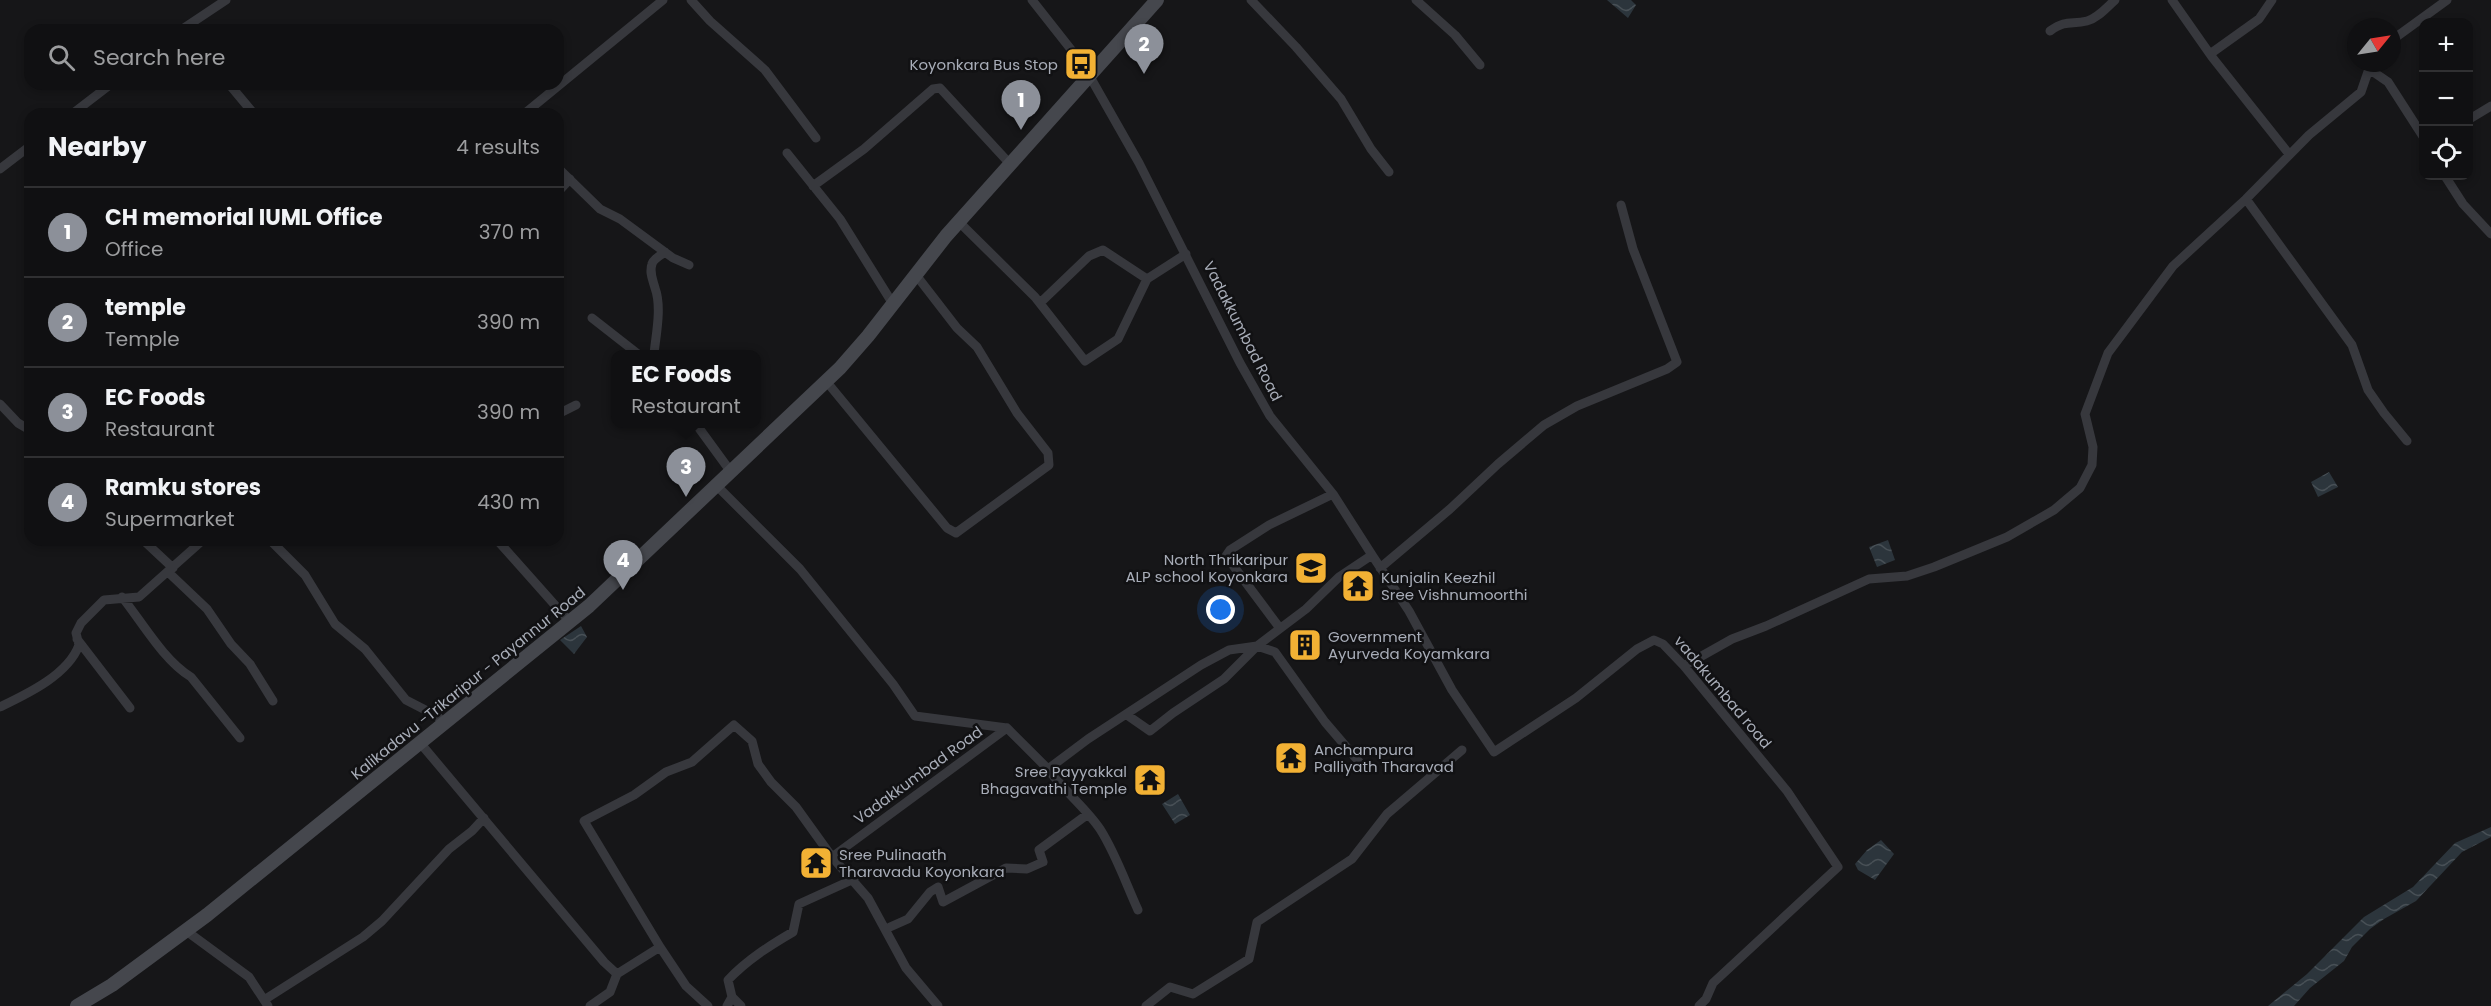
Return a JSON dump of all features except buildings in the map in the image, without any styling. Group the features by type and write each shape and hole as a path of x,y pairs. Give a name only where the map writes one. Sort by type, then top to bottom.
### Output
{"main road":[{"name":"Kalikadavu -Trikaripur - Payannur Road","path":"77,1006 112,985 185,930 446,724 570,622 826,381 868,336 946,236 1157,0"}],"street":[{"path":"191,24 226,0"},
{"path":"564,81 663,0"},
{"path":"691,0 710,21 765,70 816,138"},
{"name":"Vadakkumbad Road","path":"1032,0 1091,73 1240,363 1270,416 1333,494 1372,555"},
{"path":"1251,0 1341,99 1371,149 1389,172"},
{"path":"1416,0 1455,35 1480,65"},
{"path":"2050,31 2069,21 2087,21 2115,0"},
{"path":"2172,0 2210,54 2289,154"},
{"path":"2210,54 2259,18 2272,0"},
{"path":"2401,33 2447,0"},
{"path":"1684,666 1732,639 1869,579 1907,576 2007,537 2054,510 2080,488 2092,465 2093,447 2085,414 2108,353 2173,266 2246,199 2289,154 2361,92 2368,72"},
{"path":"2377,72 2388,82 2419,130"},
{"path":"813,186 864,149 933,89 940,88 1010,164"},
{"path":"80,108 103,90"},
{"path":"235,90 249,108"},
{"path":"531,108 553,90"},
{"path":"2473,117 2491,106"},
{"path":"0,170 24,151"},
{"path":"787,153 840,219 893,304"},
{"path":"564,174 600,208 620,219 665,252 689,265"},
{"path":"564,186 570,179"},
{"path":"2448,180 2463,204 2491,234"},
{"path":"2246,199 2352,345 2368,390 2408,441"},
{"path":"1380,568 1544,425 1577,406 1667,369 1677,362 1633,249 1621,205"},
{"path":"960,222 1040,303 1086,361 1118,339 1147,279 1186,254"},
{"path":"1040,303 1089,256 1103,250 1147,279"},
{"path":"654,350 657,302 651,267 652,262 665,252"},
{"path":"826,381 947,528 956,533 1049,465 1048,453 1017,413 977,347 957,328 916,275"},
{"path":"592,318 633,350"},
{"path":"0,404 24,426"},
{"path":"564,411 576,405"},
{"path":"700,428 731,472"},
{"path":"716,485 800,569 893,684 915,716 1007,728 1048,769 1062,789 1101,830 1138,910"},
{"path":"1279,627 1226,556 1230,550 1269,525 1333,494"},
{"path":"148,546 207,609 231,644 250,664 273,701"},
{"path":"0,707 56,675 76,654 79,645 76,633 81,623 104,600 139,597 196,546"},
{"path":"276,546 305,575 335,624 365,649 406,700 437,716 446,724"},
{"path":"502,546 570,622"},
{"path":"1127,715 1150,731 1173,712 1224,679 1279,627 1306,609 1339,577 1372,555"},
{"name":"vadakumbad road","path":"1372,555 1409,611 1452,690 1494,752 1576,698 1649,641 1654,640 1663,644 1684,666 1787,791 1838,867 1713,983 1706,999 1699,1006"},
{"path":"122,597 166,654 183,673 191,677 240,738"},
{"path":"78,639 130,708"},
{"path":"1048,769 1088,739 1201,665 1229,650 1257,646 1275,652 1325,722 1360,763"},
{"path":"708,1006 686,986 660,947 585,821 634,795 666,772 692,762 734,725 752,741 758,764 771,782 796,807 832,857 854,879 880,918 906,968 938,1006"},
{"name":"Vadakkumbad Road","path":"832,857 1007,728"},
{"path":"421,744 604,962 617,974"},
{"path":"1146,1006 1170,987 1193,994 1249,958 1257,922 1352,859 1387,814 1462,750"},
{"path":"890,927 908,919 930,892 938,887 943,902 1006,868 1027,869 1043,862 1039,850 1088,814"},
{"path":"185,930 249,977 266,1003 363,937 382,921 448,849 472,831 484,818"},
{"path":"741,1006 732,997 728,980 766,948 793,932 799,904 854,879"},
{"path":"590,1006 610,992 617,974 660,947"},
{"path":"727,1006 732,997"}],"water":[{"path":"1607,0 1631,0 1636,5 1628,18"},
{"path":"2329,472 2338,487 2318,497 2311,482"},
{"path":"1888,540 1895,560 1877,567 1869,547"},
{"path":"581,626 587,637 574,654 560,640"},
{"path":"1178,794 1190,815 1175,824 1162,804"},
{"path":"2491,827 2491,837 2462,852 2416,901 2370,929 2352,947 2344,961 2310,988 2294,1006 2268,1006 2307,974 2364,917 2413,887 2455,843"},
{"path":"1881,840 1894,854 1875,880 1858,870 1855,864 1867,850"}],"place":[{"name":"Koyonkara Bus Stop","path":"1081,64"},
{"name":"temple","path":"1144,74"},
{"name":"CH memorial IUML Office","path":"1021,130"},
{"name":"EC Foods","path":"686,497"},
{"name":"North Thrikaripur ALP school Koyonkara","path":"1311,568"},
{"name":"Kunjalin Keezhil Sree Vishnumoorthi","path":"1358,586"},
{"name":"Ramku stores","path":"623,590"},
{"name":"Government Ayurveda Koyamkara","path":"1305,645"},
{"name":"Anchampura Palliyath Tharavad","path":"1291,758"},
{"name":"Sree Payyakkal Bhagavathi Temple","path":"1150,780"},
{"name":"Sree Pulinaath Tharavadu Koyonkara","path":"816,863"}]}
